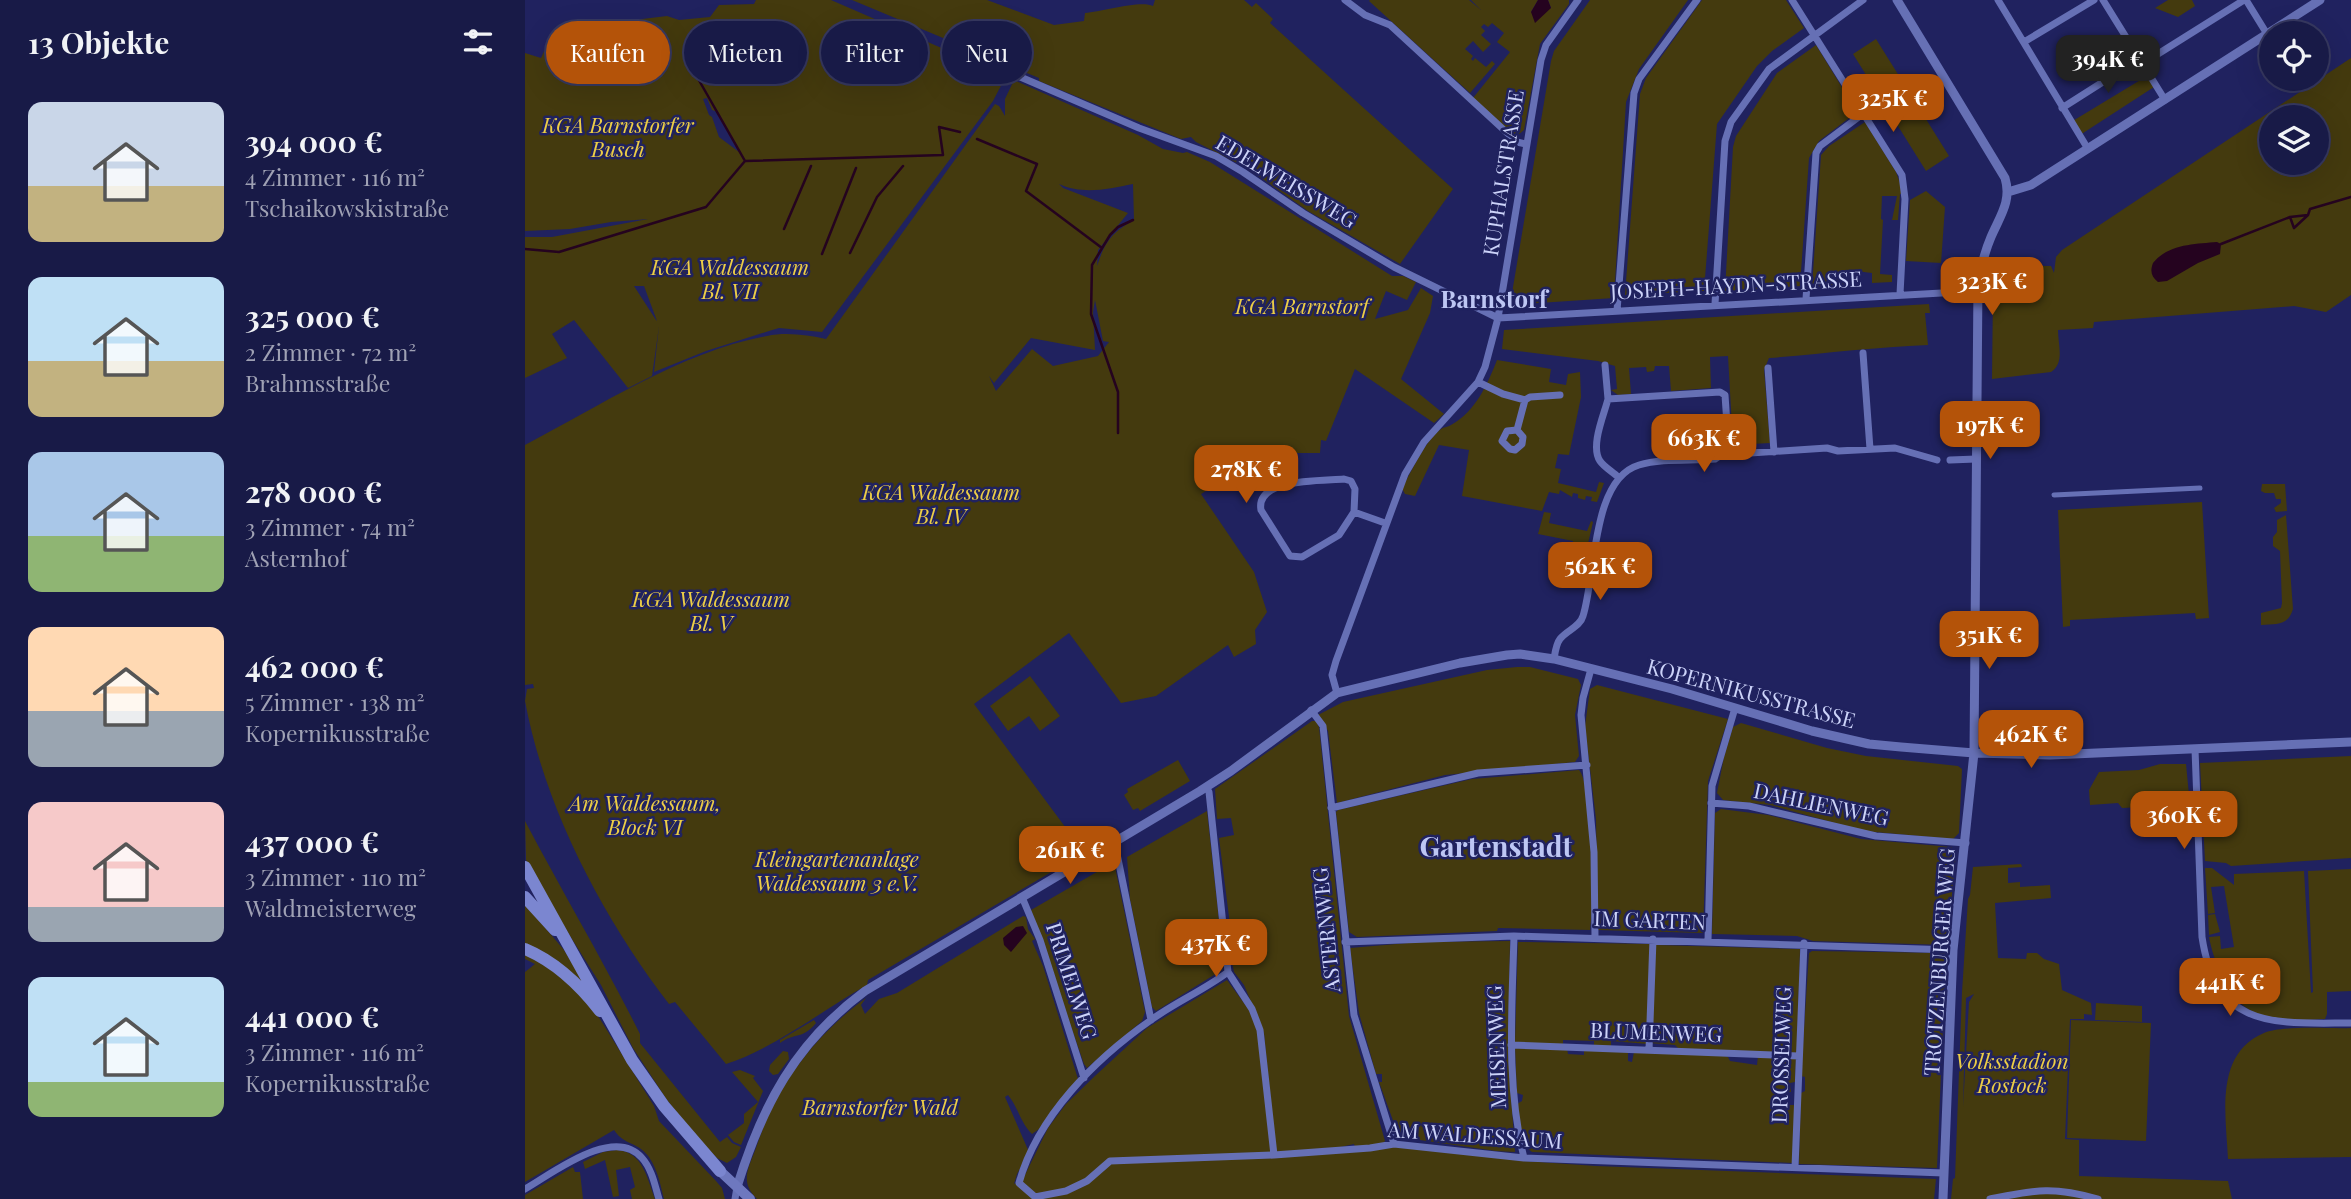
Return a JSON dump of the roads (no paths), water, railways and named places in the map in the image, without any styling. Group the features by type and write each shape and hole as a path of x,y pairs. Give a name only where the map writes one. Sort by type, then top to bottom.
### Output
{"highway":[{"path":"525,867 597,992 621,1040"},
{"path":"525,897 572,952"},
{"path":"525,949 545,959 572,979 588,997 621,1040 664,1106 720,1171"}],"main road":[{"path":"720,1171 750,1199"}],"street":[{"path":"1345,0 1365,15 1390,25 1517,142 1526,144"},
{"path":"1617,311 1634,93 1639,79 1696,0"},
{"path":"1792,0 1902,174 1904,183 1900,293"},
{"path":"1716,304 1725,141 1731,122 1769,69 1863,0"},
{"path":"1897,0 2005,178 2008,192 2031,185 2259,39"},
{"path":"1998,0 2088,149"},
{"path":"2024,43 2094,0"},
{"path":"2103,0 2165,100"},
{"path":"2062,108 2245,0 2259,22"},
{"path":"2287,21 2320,0"},
{"name":"KUPHALSTRASSE","path":"1385,523 1405,474 1424,442 1478,382 1485,367 1498,318 1543,52 1576,1"},
{"name":"EDELWEISSWEG","path":"1032,82 1139,128 1216,156 1303,213 1394,267 1498,318"},
{"path":"1806,299 1816,153 1820,146 1864,113"},
{"name":"TROTZENBURGER WEG","path":"1943,1199 1942,1173 1954,950 1974,753 1977,291 1985,256 2005,210 2008,192"},
{"name":"JOSEPH-HAYDN-STRASSE","path":"1498,318 1900,293 1977,291"},
{"path":"1863,353 1870,449"},
{"path":"1605,365 1608,399 1597,453 1600,461 1618,477"},
{"path":"1768,368 1774,452"},
{"path":"1478,382 1503,394 1525,400"},
{"path":"1608,399 1720,392 1725,395 1729,454"},
{"path":"1517,430 1525,400 1530,397 1560,395"},
{"path":"1554,659 1560,639 1583,619 1605,507 1618,477 1630,469 1648,463 1715,459 1729,454 1895,448 1937,460"},
{"path":"1950,460 1976,459"},
{"path":"1344,479 1350,481 1355,489 1354,512 1339,535 1302,557 1295,558 1290,556 1259,503 1262,496 1280,485 1344,479"},
{"path":"2054,495 2200,488"},
{"path":"1337,693 1332,675 1385,523 1354,512"},
{"name":"KOPERNIKUSSTRASSE","path":"737,1187 767,1105 791,1066 824,1026 865,991 1206,787 1337,693 1485,658 1521,654 1554,659 1672,689 1812,731 1869,744 1974,753 2057,755 2351,742"},
{"path":"1591,669 1581,715 1594,852 1595,937"},
{"path":"1707,940 1711,803 1715,769 1735,708"},
{"name":"ASTERNWEG","path":"1311,710 1323,726 1354,1015 1394,1144"},
{"path":"2195,749 2202,937 2207,962 2217,983 2231,1001 2258,1018 2287,1023 2351,1023"},
{"path":"1331,808 1478,773 1587,765"},
{"path":"1206,787 1213,824 1228,972 1242,991 1260,1030 1274,1155"},
{"name":"DAHLIENWEG","path":"1711,803 1749,806 1876,836 1966,843"},
{"path":"1112,844 1117,855 1151,1020"},
{"name":"PRIMELWEG","path":"1023,897 1040,940 1084,1078"},
{"name":"IM GARTEN","path":"1345,942 1514,936 1595,937 1954,950"},
{"name":"MEISENWEG","path":"1514,936 1511,1045 1515,1102 1524,1158"},
{"path":"1649,1050 1653,939"},
{"name":"DROSSELWEG","path":"1795,1167 1804,943"},
{"path":"1084,1078 1151,1020 1228,972"},
{"name":"BLUMENWEG","path":"1511,1045 1799,1056"},
{"name":"AM WALDESSAUM","path":"1084,1078 1063,1100 1025,1163 1019,1184 1035,1197 1066,1191 1087,1181 1110,1161 1274,1155 1394,1144 1524,1158 1942,1173"},
{"path":"525,1189 610,1145 635,1151 644,1160 659,1199"},
{"path":"735,1199 737,1187"},
{"path":"1990,1199 2036,1190 2055,1190 2098,1199"}],"waterway":[{"path":"525,249 559,252 706,207 745,161 701,84"},
{"path":"745,161 943,155 939,127 960,132"},
{"path":"977,139 1037,164 1026,191 1102,248"},
{"path":"784,229 811,166"},
{"path":"850,253 877,197 903,166"},
{"path":"822,254 856,168"},
{"path":"2221,244 2290,217 2308,215 2310,209 2351,197"},
{"path":"2290,217 2294,228 2308,215"},
{"path":"1118,433 1118,392 1091,314 1092,265 1110,235 1118,227 1133,220"}],"district":[{"name":"Barnstorf","path":"1494,300"},
{"name":"Gartenstadt","path":"1496,847"}],"park label":[{"name":"KGA Barnstorfer Busch","path":"618,138"},
{"name":"KGA Waldessaum Bl. VII","path":"730,280"},
{"name":"KGA Barnstorf","path":"1302,307"},
{"name":"KGA Waldessaum Bl. IV","path":"941,505"},
{"name":"KGA Waldessaum Bl. V","path":"711,612"},
{"name":"Am Waldessaum, Block VI","path":"645,816"},
{"name":"Kleingartenanlage Waldessaum 3 e.V.","path":"837,872"},
{"name":"Volksstadion Rostock","path":"2012,1074"},
{"name":"Barnstorfer Wald","path":"880,1108"}]}
